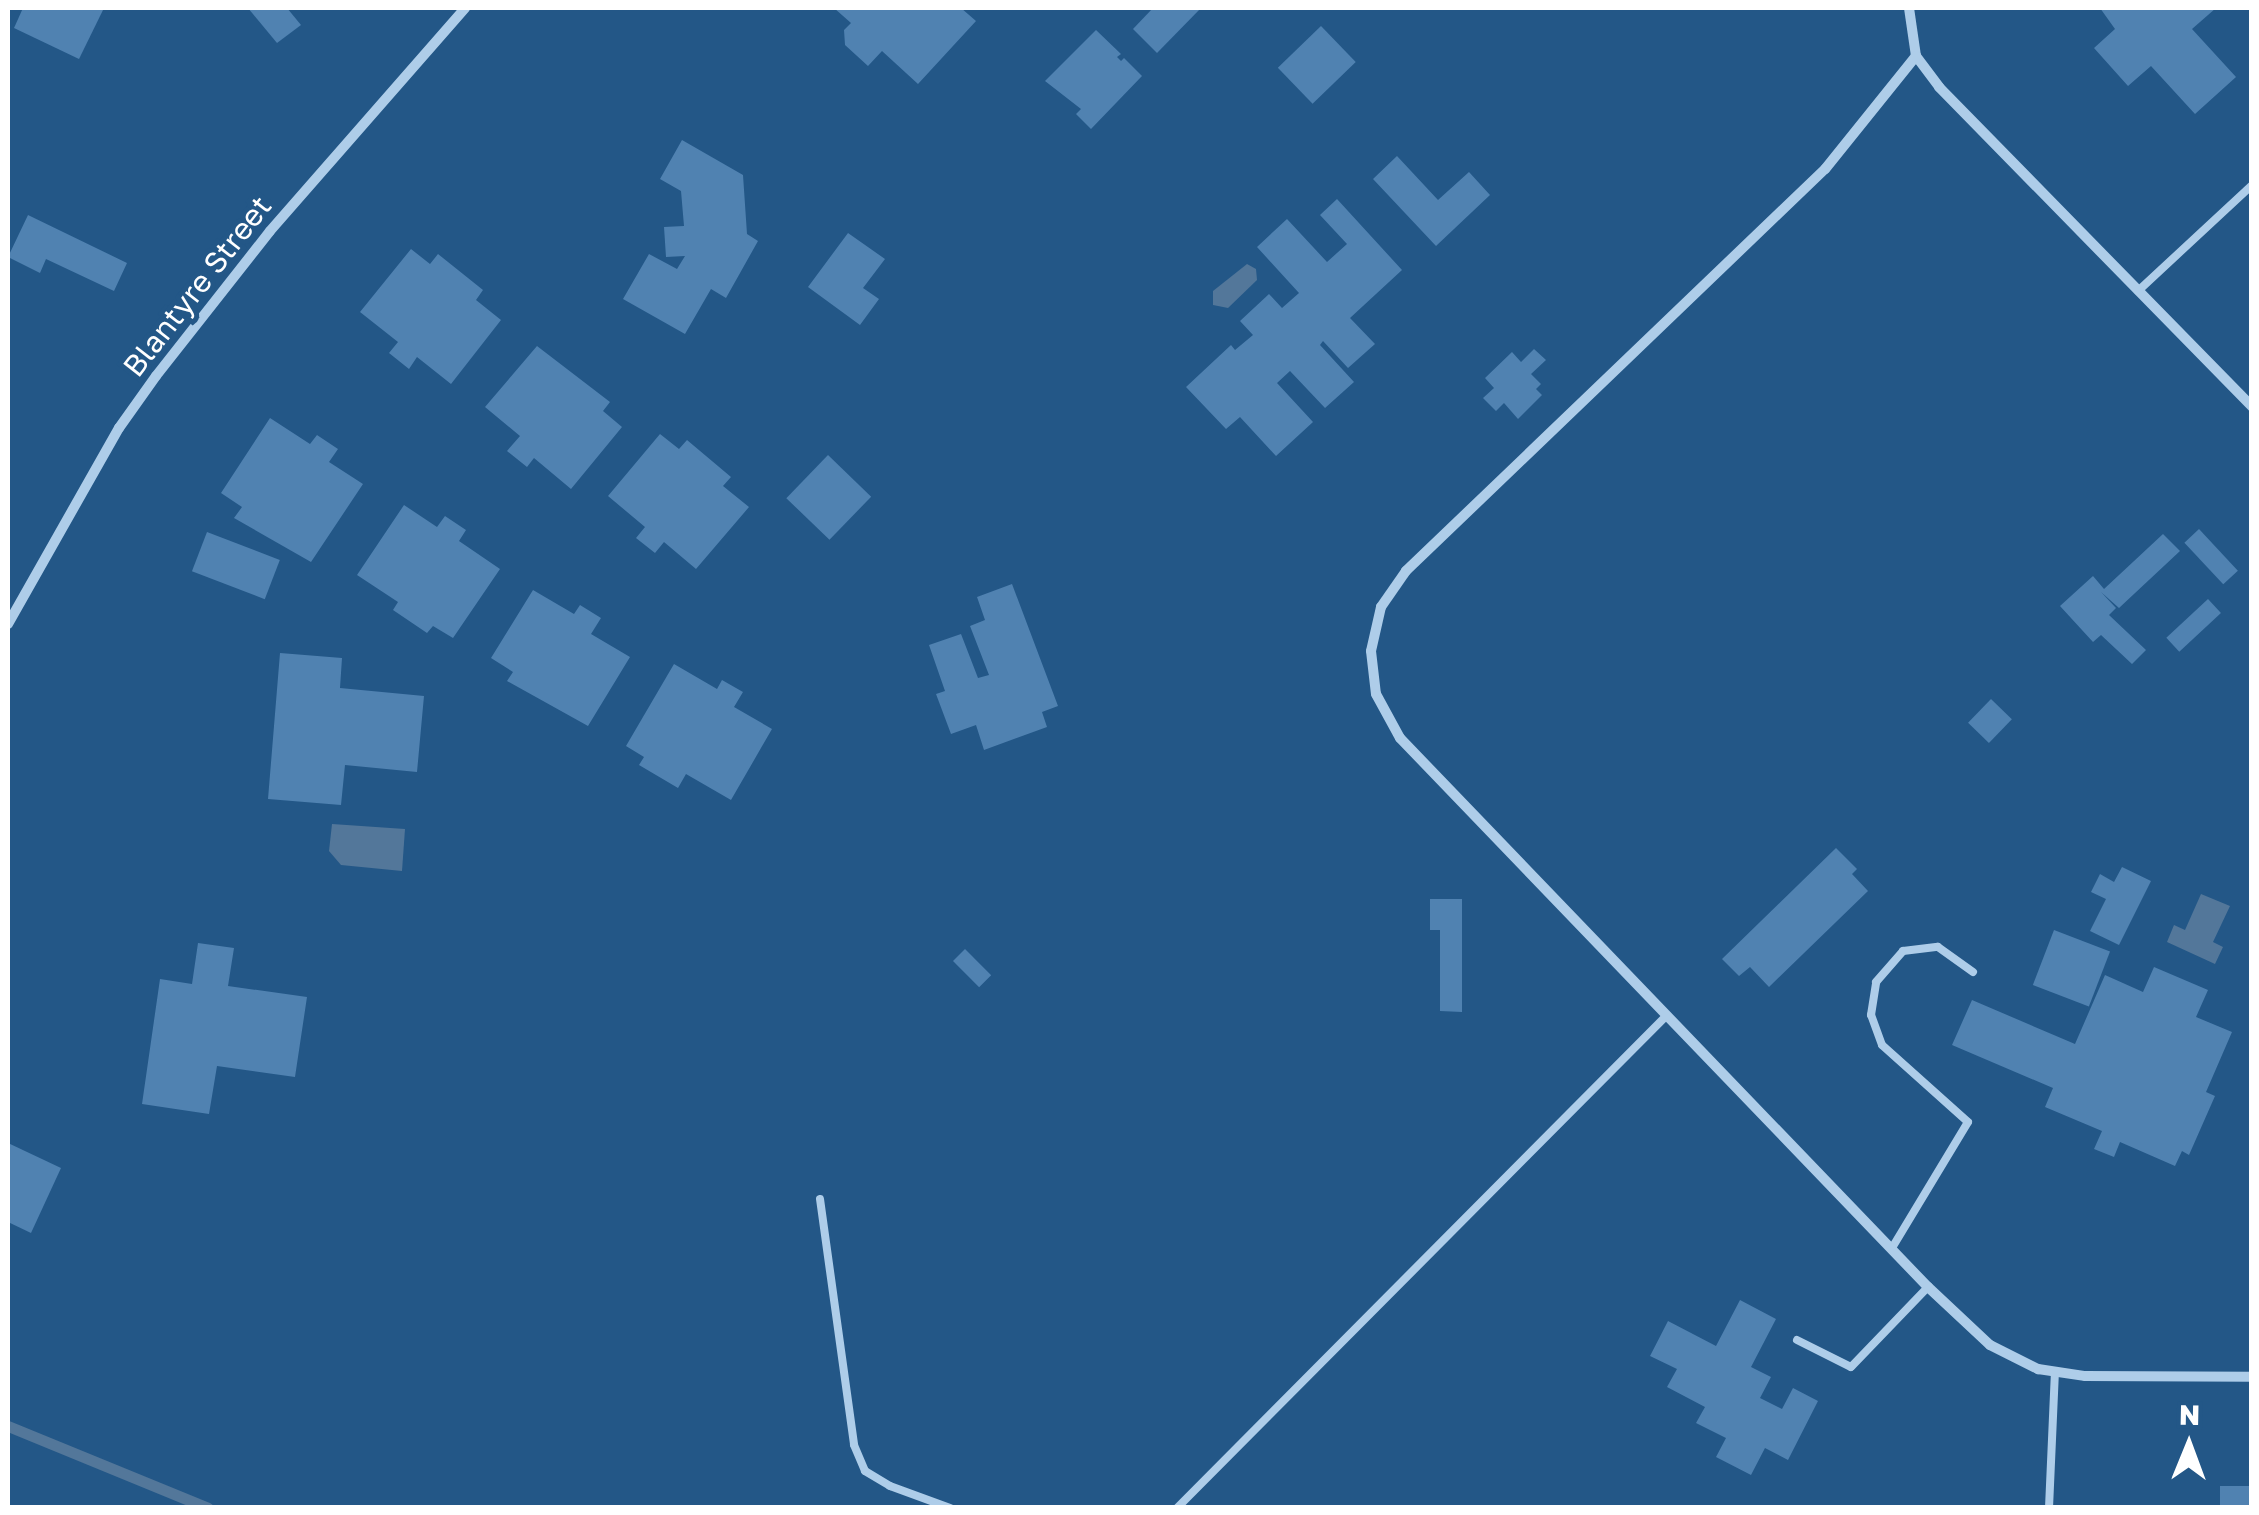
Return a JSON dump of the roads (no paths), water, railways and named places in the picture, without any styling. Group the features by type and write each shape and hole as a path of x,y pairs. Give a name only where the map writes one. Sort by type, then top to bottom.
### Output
{"street":[{"name":"Blantyre Street","path":"8,624 111,442 156,376 270,232 465,8"},
{"path":"1909,8 1916,56 1939,87 2252,407"},
{"path":"1916,56 1825,169 1443,531 1381,608 1370,651 1376,694 1400,738 1928,1288 2001,1352 2054,1372 2085,1376 2252,1377"}],"lane":[{"path":"2138,291 2252,185"},
{"path":"1892,1248 1968,1122 1882,1045 1872,1015 1876,982 1904,952 1938,947 1973,972"},
{"path":"1177,1508 1666,1015"},
{"path":"820,1200 854,1445 865,1471 890,1486 950,1508"},
{"path":"1797,1340 1851,1366 1928,1288"},
{"path":"2049,1508 2054,1372"}],"water":[{"path":"1247,264 1256,269 1257,280 1228,308 1213,305 1213,291"},
{"path":"332,824 405,829 402,871 341,865 329,851"},
{"path":"2201,894 2230,906 2213,942 2223,947 2215,964 2167,942 2174,925 2185,930"}],"waterway":[{"path":"8,1426 208,1508"}]}
